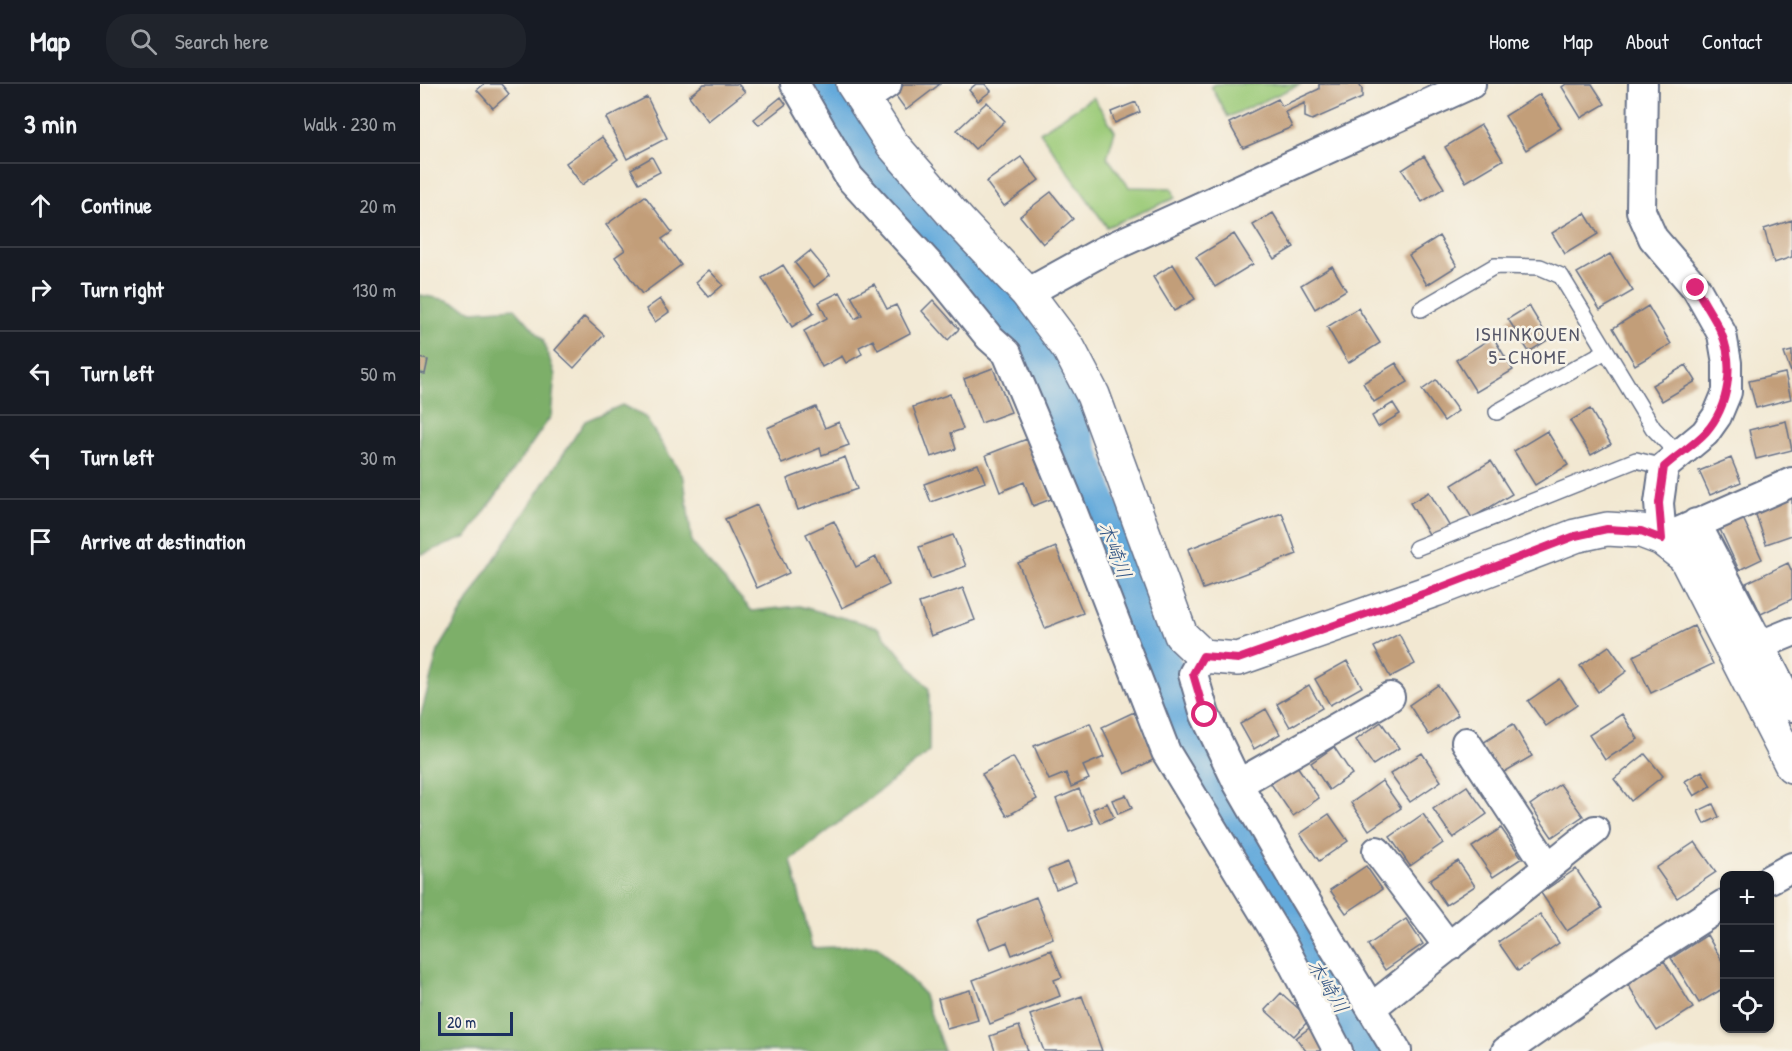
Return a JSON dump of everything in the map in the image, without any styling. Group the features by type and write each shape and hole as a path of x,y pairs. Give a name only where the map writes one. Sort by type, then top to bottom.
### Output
{"street":[{"path":"795,84 849,177 938,274 989,337 1007,353 1067,497 1166,752 1282,943 1338,1051"},
{"path":"1027,293 1103,251 1471,84"},
{"path":"1642,84 1641,211 1653,238 1696,288 1722,334 1727,363 1727,392 1717,416 1705,433 1671,460 1659,503 1662,539"},
{"path":"868,89 892,144 1027,293 1069,349 1093,396 1182,635 1203,656 1238,659 1434,590 1575,536 1607,529 1641,531 1662,539 1685,557 1747,650 1792,707"},
{"path":"1662,539 1792,483"},
{"path":"1696,523 1792,766"},
{"path":"1747,650 1792,632"},
{"path":"1203,656 1193,674 1205,715 1238,784 1300,893 1397,1051"},
{"path":"1238,784 1390,697"},
{"path":"1466,742 1548,867"},
{"path":"1371,1008 1594,830"},
{"path":"1377,851 1449,947"},
{"path":"1774,877 1792,867"},
{"path":"1506,1051 1631,964 1720,907"}],"lane":[{"path":"1421,309 1495,267 1540,267 1561,276 1671,460"},
{"path":"1497,412 1606,351"},
{"path":"1416,548 1636,460 1671,460"}],"green space":[{"path":"1215,84 1301,84 1228,117 1211,86"},
{"path":"1093,97 1115,131 1107,157 1129,187 1172,188 1175,198 1107,227 1040,132"},
{"path":"420,295 447,300 473,311 515,308 543,340 555,375 551,416 467,537 420,555"},
{"path":"622,405 645,417 684,478 692,543 752,611 799,606 877,627 929,689 929,752 791,860 812,948 877,945 923,993 944,1051 420,1051 420,718 438,651 484,575 585,421"}],"building":[{"path":"484,84 501,84 509,94 493,108 477,90"},
{"path":"704,84 738,84 745,92 708,121 689,96"},
{"path":"904,84 940,84 906,110 893,92"},
{"path":"976,84 985,84 991,91 978,101 969,90"},
{"path":"1319,84 1359,84 1362,89 1362,98 1312,120 1305,117 1305,103 1285,112 1292,127 1243,148 1229,123 1278,99 1282,106 1319,89"},
{"path":"1566,84 1592,84 1605,104 1581,118 1562,87"},
{"path":"1540,94 1561,128 1526,150 1505,116"},
{"path":"647,97 667,138 627,159 606,118"},
{"path":"781,97 786,104 759,125 754,119"},
{"path":"987,102 1005,121 975,149 957,130"},
{"path":"1136,102 1140,112 1115,123 1111,112"},
{"path":"1481,125 1503,160 1466,182 1445,147"},
{"path":"602,137 618,159 582,185 566,163"},
{"path":"1424,156 1444,188 1422,202 1402,170"},
{"path":"652,157 660,172 639,183 631,169"},
{"path":"1021,157 1039,180 1004,206 986,182"},
{"path":"1051,192 1073,219 1043,244 1020,216"},
{"path":"645,196 672,232 662,239 681,265 642,294 615,257 625,250 606,225"},
{"path":"1273,213 1294,247 1274,259 1253,225"},
{"path":"1585,213 1598,234 1565,254 1552,233"},
{"path":"1792,220 1792,257 1774,263 1764,229"},
{"path":"1234,234 1253,264 1215,287 1196,257"},
{"path":"1439,236 1457,266 1427,285 1409,255"},
{"path":"810,251 830,275 814,287 795,263"},
{"path":"1610,254 1633,291 1600,310 1577,273"},
{"path":"1173,264 1195,299 1174,311 1153,277"},
{"path":"783,265 814,313 792,327 762,278"},
{"path":"1332,266 1346,290 1315,309 1301,285"},
{"path":"709,270 723,285 709,297 696,282"},
{"path":"874,284 887,309 896,305 910,333 878,350 873,340 859,347 862,354 846,363 842,356 822,367 804,331 827,318 819,302 840,292 855,319 862,315 851,296"},
{"path":"660,299 669,312 655,322 646,309"},
{"path":"933,300 959,329 948,340 922,311"},
{"path":"1529,306 1549,339 1529,352 1508,319"},
{"path":"1648,306 1671,344 1635,365 1613,328"},
{"path":"1358,308 1380,343 1348,363 1327,327"},
{"path":"584,317 604,335 574,368 555,350"},
{"path":"1493,337 1513,370 1476,392 1456,360"},
{"path":"1792,351 1792,375 1784,353"},
{"path":"420,358 428,360 425,374 420,373"},
{"path":"1396,363 1408,382 1374,402 1363,383"},
{"path":"1686,365 1696,381 1662,401 1652,385"},
{"path":"993,368 1011,412 981,423 964,379"},
{"path":"1785,373 1791,399 1756,408 1749,381"},
{"path":"1436,380 1458,411 1444,421 1422,390"},
{"path":"950,394 963,429 951,433 956,449 931,457 913,407"},
{"path":"1393,403 1400,414 1378,427 1372,416"},
{"path":"816,407 825,428 839,422 849,445 822,455 820,448 782,464 767,428"},
{"path":"1590,409 1611,444 1591,455 1570,421"},
{"path":"1786,421 1792,450 1756,459 1749,430"},
{"path":"1547,431 1568,465 1535,485 1514,451"},
{"path":"1027,439 1051,499 1033,506 1024,482 1000,492 986,455"},
{"path":"845,457 857,489 798,510 787,479"},
{"path":"1731,458 1741,482 1710,495 1699,471"},
{"path":"1491,461 1512,494 1472,518 1452,485"},
{"path":"978,464 985,482 931,502 924,484"},
{"path":"1429,492 1450,527 1432,539 1410,503"},
{"path":"1792,496 1792,535 1766,544 1754,509"},
{"path":"757,505 789,573 757,588 725,519"},
{"path":"1282,513 1297,554 1203,589 1188,549"},
{"path":"1741,514 1762,559 1739,570 1718,525"},
{"path":"834,521 856,567 876,557 889,585 842,608 806,534"},
{"path":"953,535 966,566 931,579 919,547"},
{"path":"1056,547 1083,613 1045,628 1018,563"},
{"path":"1788,563 1792,572 1792,599 1761,614 1746,583"},
{"path":"963,588 975,620 931,636 919,603"},
{"path":"1694,626 1713,664 1651,693 1633,656"},
{"path":"1399,634 1415,664 1390,677 1374,647"},
{"path":"1609,646 1627,671 1598,692 1580,666"},
{"path":"1347,661 1362,687 1330,705 1315,679"},
{"path":"1560,679 1577,705 1546,726 1528,701"},
{"path":"1309,685 1322,708 1290,727 1277,704"},
{"path":"1438,685 1458,715 1429,735 1409,705"},
{"path":"1266,709 1280,734 1254,749 1240,724"},
{"path":"1134,712 1157,758 1125,774 1102,727"},
{"path":"1622,714 1638,739 1605,760 1589,735"},
{"path":"1381,722 1399,748 1373,765 1356,740"},
{"path":"1090,723 1104,757 1083,766 1089,779 1071,787 1066,773 1049,780 1034,746"},
{"path":"1513,724 1532,756 1499,775 1481,744"},
{"path":"1334,747 1352,774 1329,790 1311,763"},
{"path":"1422,753 1441,781 1410,802 1390,774"},
{"path":"1645,754 1663,776 1631,801 1614,779"},
{"path":"1013,757 1037,799 1007,816 982,774"},
{"path":"1297,766 1319,798 1293,816 1271,784"},
{"path":"1702,771 1711,786 1694,796 1685,781"},
{"path":"1382,781 1401,808 1369,830 1351,803"},
{"path":"1560,784 1583,816 1552,837 1530,805"},
{"path":"1467,786 1487,814 1453,838 1433,809"},
{"path":"1079,789 1093,823 1069,832 1056,799"},
{"path":"1126,795 1132,808 1118,814 1112,800"},
{"path":"1107,803 1114,817 1100,823 1093,809"},
{"path":"1713,804 1719,817 1704,824 1698,811"},
{"path":"1329,814 1348,841 1319,861 1300,834"},
{"path":"1423,814 1443,843 1410,866 1390,837"},
{"path":"1501,828 1522,858 1493,877 1472,847"},
{"path":"1695,842 1716,872 1677,898 1656,868"},
{"path":"1458,861 1475,886 1446,905 1429,880"},
{"path":"1068,862 1076,881 1056,889 1048,870"},
{"path":"1366,866 1382,889 1346,913 1330,890"},
{"path":"1576,869 1602,908 1567,931 1541,893"},
{"path":"1036,897 1053,938 1012,955 1007,942 990,949 978,920"},
{"path":"1540,914 1559,943 1518,971 1498,942"},
{"path":"1406,919 1423,944 1385,970 1368,945"},
{"path":"1707,935 1720,957 1720,990 1699,1003 1671,958"},
{"path":"1051,950 1062,977 1054,980 1060,996 990,1024 973,980"},
{"path":"1664,961 1693,1008 1657,1031 1627,983"},
{"path":"970,990 978,1020 947,1029 938,999"},
{"path":"1281,993 1310,1019 1294,1036 1265,1010"},
{"path":"1082,996 1102,1051 1044,1051 1030,1015"},
{"path":"1019,1026 1028,1051 995,1051 990,1036"},
{"path":"1312,1026 1333,1051 1306,1051 1296,1038"}],"waterway":[{"name":"木崎川","path":"817,84 838,125 918,236 945,252 981,290 1027,345 1065,421 1094,502 1158,663 1223,808 1366,1051"}],"district":[{"name":"ISHINKOUEN 5-CHOME","path":"1528,346"}],"route":[{"path":"1205,715 1193,674 1203,656 1238,659 1434,590 1575,536 1607,529 1641,531 1662,539 1659,503 1664,467 1705,433 1717,416 1727,392 1727,363 1722,334 1696,288"}]}
